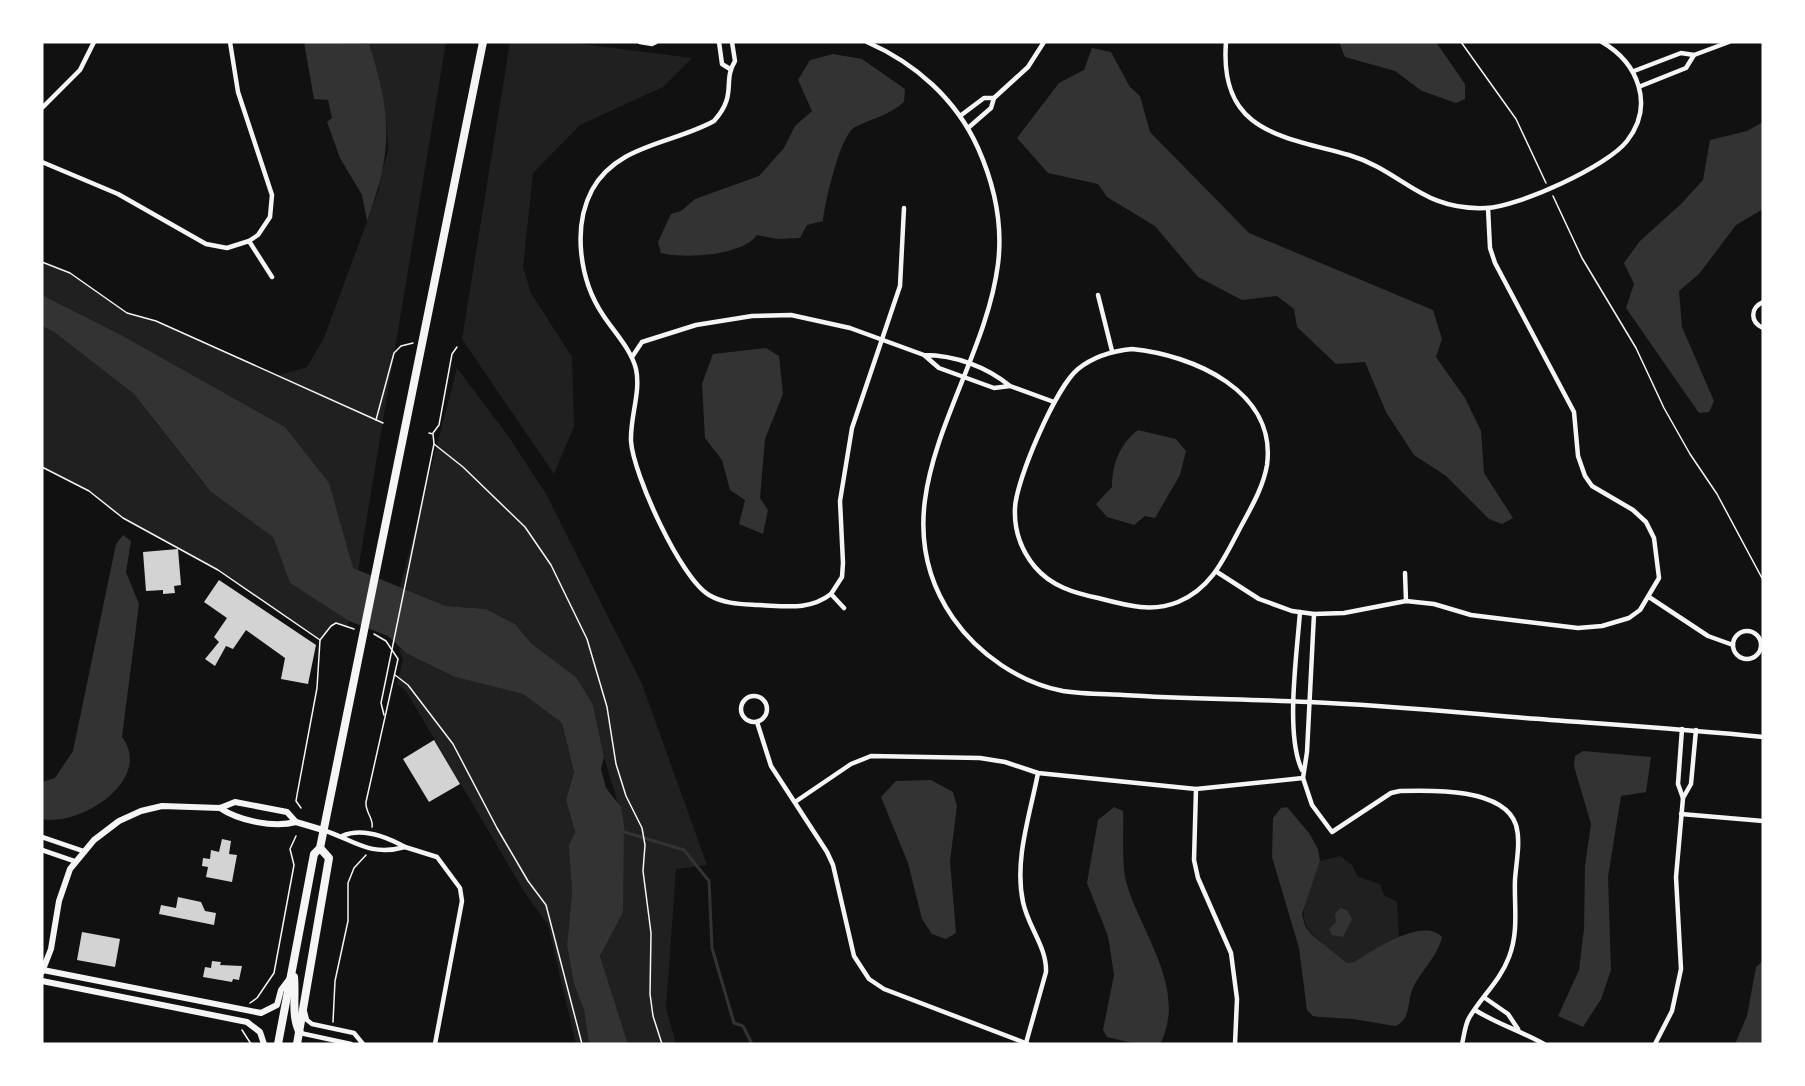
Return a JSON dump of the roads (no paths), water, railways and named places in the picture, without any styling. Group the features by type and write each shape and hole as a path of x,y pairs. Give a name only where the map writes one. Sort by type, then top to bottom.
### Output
{"highway":[{"path":"278,1044 314,854 320,848 367,635 422,341 483,42"},
{"path":"297,1044 329,858 320,848"},
{"path":"292,972 297,999 293,1022 300,1033"}],"street":[{"path":"42,108 80,70 94,42"},
{"path":"42,162 118,194 206,244 227,248 249,241 258,235 270,217 272,195 238,92 230,42"},
{"path":"640,42 652,44 656,42"},
{"path":"719,42 722,64 730,69"},
{"path":"732,42 735,61 730,69 730,96 724,110 714,121 692,132 640,149 617,160 598,180 586,204 582,255 586,284 593,300 632,357 637,382 631,419 635,465 676,552 696,585 709,595 734,604 803,607 820,603 831,594 842,577 840,501 852,428 900,286 904,208"},
{"path":"867,42 900,59 927,80 960,116 968,128 991,179 999,238 994,286 927,482 922,517 925,553 940,595 955,621 981,650 1013,671 1062,691 1156,697 1295,701 1696,730 1763,737"},
{"path":"968,128 991,108 994,98 1028,67 1044,42"},
{"path":"1226,42 1224,63 1230,89 1238,104 1261,127 1286,140 1371,163 1414,191 1440,202 1469,208 1488,208 1528,199 1619,149 1634,131 1638,119 1641,86 1634,71 1622,56 1602,42"},
{"path":"1634,71 1682,53 1694,55 1729,42"},
{"path":"1641,86 1686,69 1694,55"},
{"path":"960,116 984,98 994,98"},
{"path":"1217,572 1253,597 1300,612 1314,614 1344,613 1406,601 1434,604 1471,615 1578,628 1602,626 1629,618 1649,597 1659,579 1654,538 1646,522 1633,510 1592,486 1585,476 1578,456 1574,412 1495,263 1490,248 1488,208"},
{"path":"249,241 272,277"},
{"path":"1098,295 1112,351"},
{"path":"1763,302 1755,307 1753,314 1756,324 1763,328"},
{"path":"632,357 642,342 696,325 752,316 811,318 882,339 924,355 939,368 964,378 994,388 1011,386"},
{"path":"1132,348 1152,351 1218,375 1243,394 1260,418 1267,450 1264,478 1217,572 1192,595 1176,603 1146,608 1065,589 1036,568 1022,547 1016,525 1015,506 1018,487 1063,385 1077,369 1092,358 1112,351 1132,348"},
{"path":"924,355 944,355 969,364 997,375 1011,386 1054,402"},
{"path":"1405,573 1406,601"},
{"path":"831,594 844,608"},
{"path":"1649,597 1708,636 1732,645 1738,656 1746,659 1757,654 1761,646 1758,637 1745,632 1736,636 1732,645"},
{"path":"1300,612 1295,701 1295,756 1312,805 1332,832 1391,793 1400,791 1482,796 1498,802 1509,813 1516,825 1518,841 1515,883 1516,928 1510,955 1499,979 1468,1019 1462,1044"},
{"path":"1302,771 1307,752 1314,614"},
{"path":"1297,659 1312,660"},
{"path":"751,696 759,697 767,706 764,718 757,722 748,721 742,714 741,705 751,696"},
{"path":"757,722 771,766 833,865 858,964 869,979 884,989 1027,1044 1046,972 1046,960 1023,906 1019,871 1038,773"},
{"path":"1682,729 1678,784 1683,798"},
{"path":"1655,1044 1672,1011 1681,969 1676,895 1681,814 1683,798 1691,784 1696,730"},
{"path":"795,802 851,764 871,756 992,759 1038,773 1196,789 1303,778"},
{"path":"1196,789 1194,860 1198,878 1230,953 1237,999 1234,1044"},
{"path":"292,972 281,990 277,1005 261,1013 42,971 51,949 63,886 74,861 109,828 141,811 168,806 220,808 235,802 286,813 297,822 342,836 352,844 389,852 405,847"},
{"path":"220,808 232,816 285,825 297,822"},
{"path":"1681,814 1763,821"},
{"path":"342,836 353,831 390,839 405,847 438,857 460,888 462,901 435,1044"},
{"path":"42,837 83,851"},
{"path":"42,850 74,861"},
{"path":"42,981 247,1022 260,1032 264,1044"},
{"path":"1485,998 1508,1014 1518,1029"},
{"path":"304,1008 307,1020 312,1024 354,1033 363,1044"},
{"path":"1475,1010 1501,1026 1518,1029 1544,1044"},
{"path":"300,1033 351,1044"}],"waterway":[{"path":"621,831 684,850 709,881 712,948 734,1023 743,1026 752,1044"}]}
